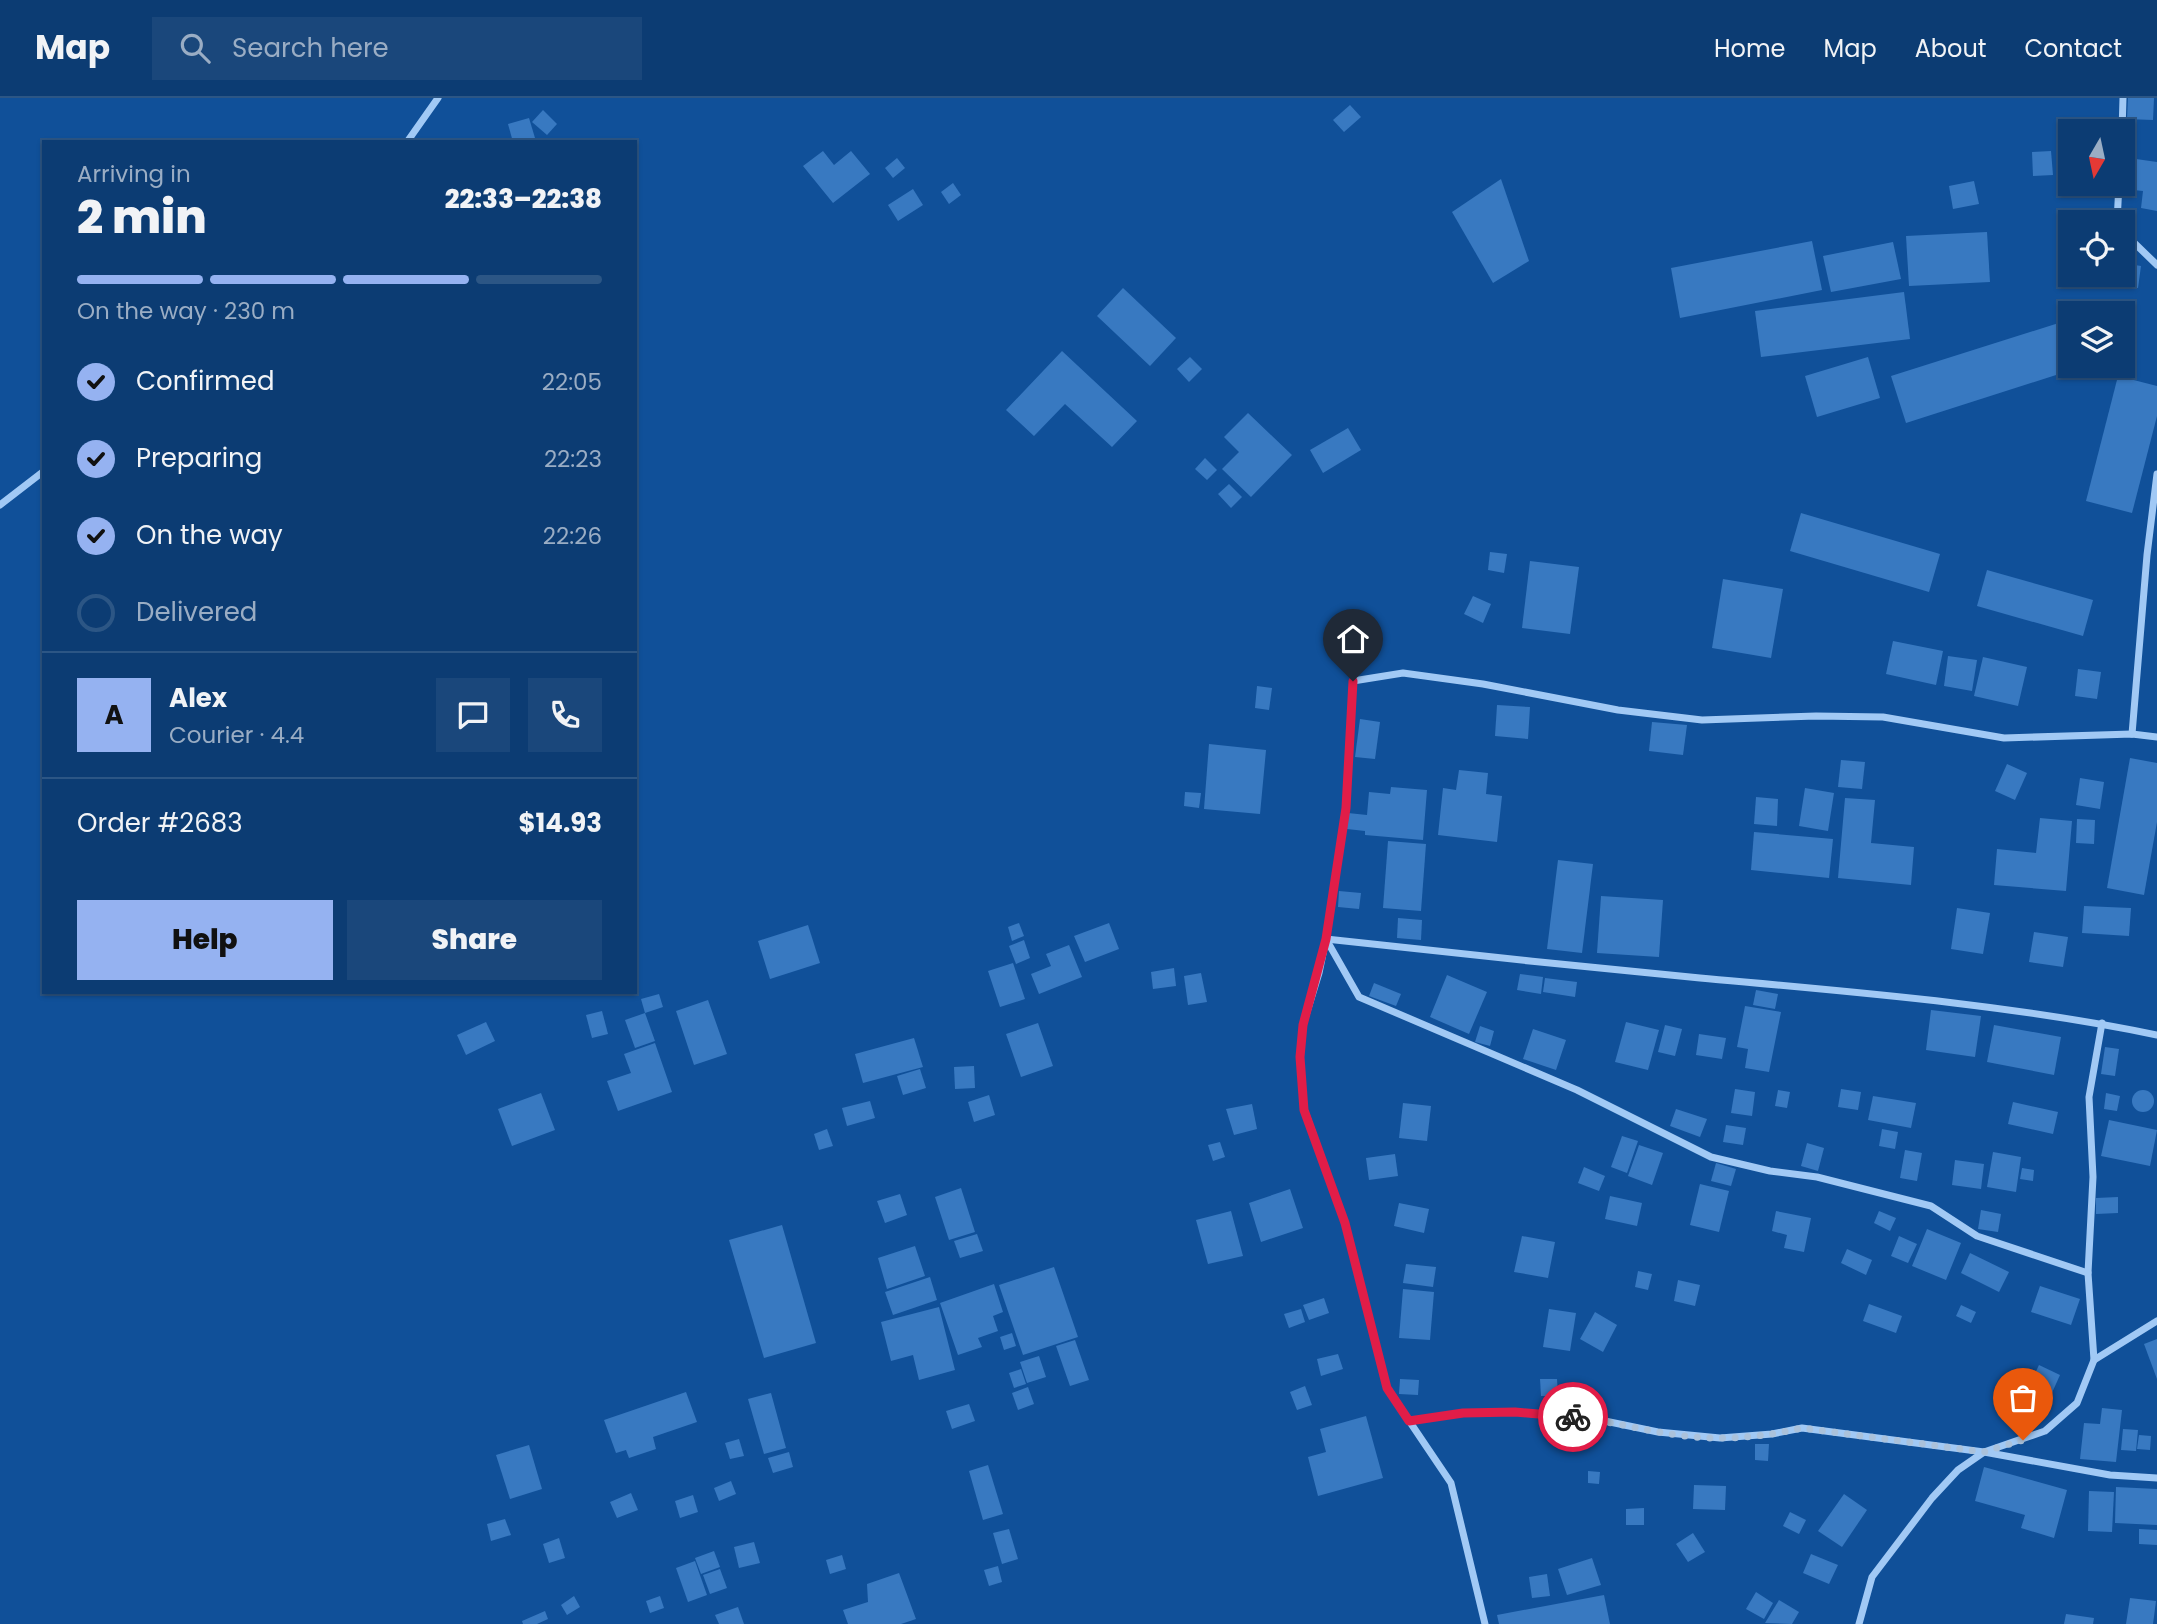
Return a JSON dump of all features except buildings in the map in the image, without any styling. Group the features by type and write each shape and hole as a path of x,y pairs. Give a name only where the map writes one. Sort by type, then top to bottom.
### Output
{"street":[{"path":"408,140 438,98"},
{"path":"2122,119 2123,98"},
{"path":"2135,244 2157,265"},
{"path":"0,505 42,473"},
{"path":"2132,734 2147,555 2157,474"},
{"path":"2147,555 2157,556"},
{"path":"1485,1624 1451,1483 1387,1388 1345,1223 1304,1110 1300,1057 1303,1025 1326,939 1346,808 1353,681 1403,673 1483,684 1618,710 1702,720 1816,716 1883,717 2004,738 2132,734 2157,737"},
{"path":"1326,939 1961,1004 2102,1023 2157,1034"},
{"path":"1326,939 1359,997 1577,1090 1711,1157 1770,1171 1816,1177 1931,1206 1977,1236 2088,1273"},
{"path":"1859,1624 1872,1577 1950,1479 1984,1452 2045,1431 2077,1403 2094,1360 2088,1273 2093,1177 2089,1097 2102,1023"},
{"path":"2094,1360 2157,1321"},
{"path":"1409,1421 1463,1413 1515,1412 1605,1420 1658,1432 1720,1438 1772,1434 1802,1428 1984,1452 2110,1475 2157,1478"}],"way so far":[{"path":"1573,1417 1605,1420 1658,1432 1720,1438 1772,1434 1802,1428 1984,1452 2023,1440"}],"route":[{"path":"1353,681 1346,808 1326,939 1303,1025 1300,1057 1304,1110 1345,1223 1387,1388 1409,1421 1463,1413 1515,1412 1573,1417"}]}
